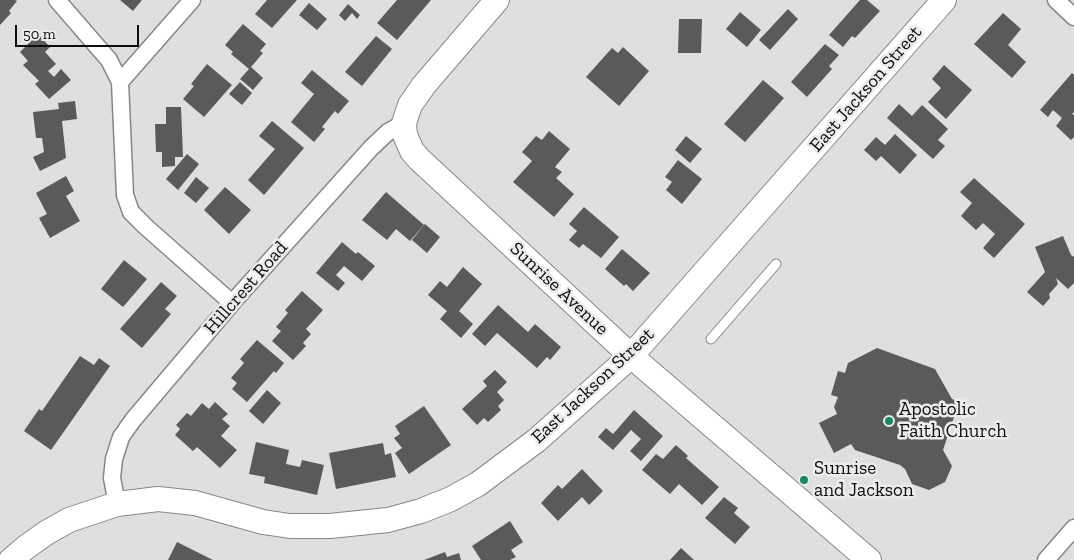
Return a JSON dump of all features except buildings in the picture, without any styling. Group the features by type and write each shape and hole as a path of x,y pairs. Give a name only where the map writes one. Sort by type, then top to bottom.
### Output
{"street":[{"path":"58,0 109,60 120,82 125,195 131,212 232,303"},
{"path":"120,82 192,0"},
{"path":"404,123 406,114 416,95 497,0"},
{"name":"East Jackson Street","path":"117,504 158,499 195,503 263,522 290,526 330,526 388,520 420,511 451,499 478,484 537,440 631,356 944,0"},
{"path":"1056,0 1074,17"},
{"name":"Hillcrest Road","path":"117,504 112,478 114,459 121,437 133,420 232,303 371,148 388,132 404,123"},
{"name":"Sunrise Avenue","path":"404,123 407,143 419,159 631,356 869,560"},
{"path":"11,560 46,533 69,520 117,504"},
{"path":"1046,560 1074,528"}],"lane":[{"path":"711,339 776,264"}],"place":[{"name":"Apostolic Faith Church","path":"889,421"},
{"name":"Sunrise and Jackson","path":"804,480"}]}
